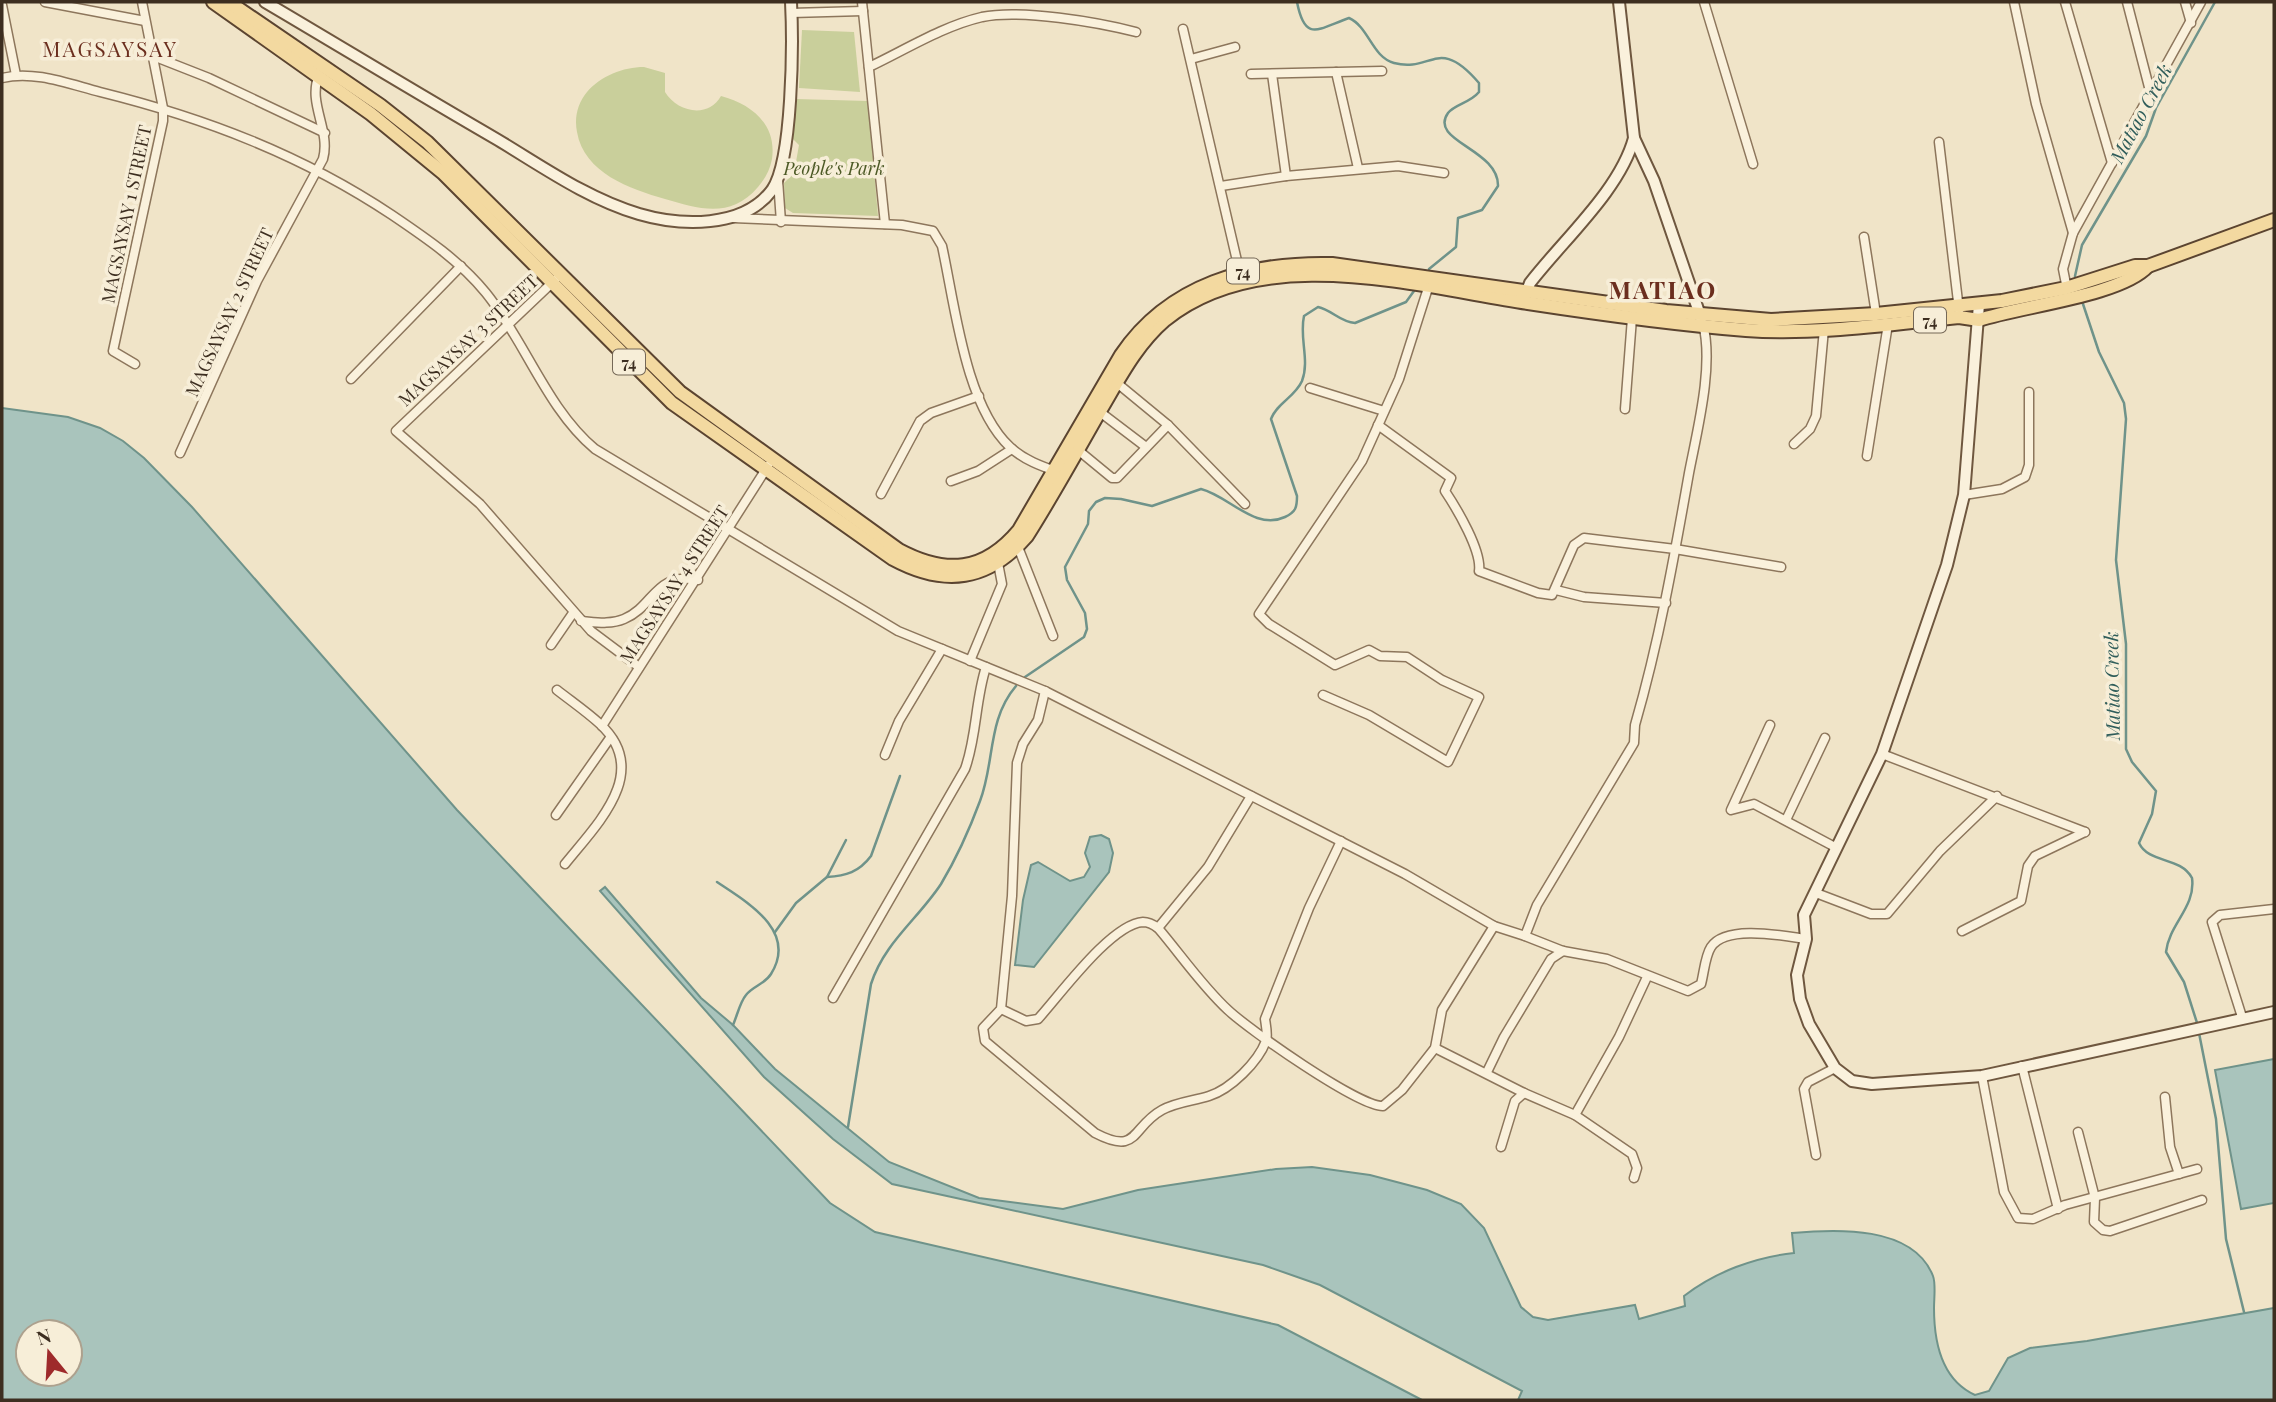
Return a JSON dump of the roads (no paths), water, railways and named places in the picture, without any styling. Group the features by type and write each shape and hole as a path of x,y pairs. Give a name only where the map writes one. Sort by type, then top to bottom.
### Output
{"main road":[{"name":"74","path":"213,2 427,142 558,278 680,392 893,559 918,572 952,577 968,575 998,563 1018,547 1096,409 1117,383 1155,322"},
{"name":"74","path":"229,2 321,71"},
{"name":"74","path":"769,464 899,550 921,562 951,567 978,561 1003,547 1019,530 1078,450 1128,344 1186,293 1289,264 1332,264 1632,318 1771,320 1959,312 1979,320 2067,293 2139,276 2148,267 2274,219"},
{"name":"74","path":"1242,278 1319,274 1701,319 1749,330 1824,329 1888,324 1959,312 1979,304 2067,293"}],"street":[{"path":"45,2 145,20"},
{"name":"MAGSAYSAY 1 STREET","path":"135,364 113,351 145,212 163,108 142,2"},
{"path":"265,2 601,199 660,219 695,221 728,218 922,227 938,237 965,351 979,396 992,424 1012,449 1059,473"},
{"path":"1525,936 1537,905 1634,743 1635,725 1666,603 1697,433 1705,364 1706,343 1701,319 1654,181 1634,138 1619,2"},
{"path":"1704,2 1753,164"},
{"path":"2014,2 2036,104 2073,233"},
{"path":"2066,2 2112,163"},
{"path":"2127,2 2150,91"},
{"path":"2185,2 2191,23"},
{"path":"2067,293 2063,269 2073,233 2201,2"},
{"path":"2,5 16,75"},
{"path":"781,222 778,180 785,148 791,7 862,6 885,224"},
{"path":"869,67 959,24 983,17 1004,15 1066,20 1136,32"},
{"path":"1184,29 1242,278"},
{"path":"1191,59 1235,47"},
{"path":"153,56 209,78 325,133"},
{"name":"MAGSAYSAY 2 STREET","path":"180,453 257,281 318,170 326,149 315,91 321,71"},
{"path":"1251,74 1382,71"},
{"path":"1336,72 1358,168"},
{"path":"1272,74 1286,176"},
{"path":"2,78 16,75 38,77 163,108 206,121 318,170 426,238 461,266 486,293 508,323 585,440 865,614 1045,691 1431,887 1494,926 1563,951 1607,959 1688,991 1701,984 1711,947 1718,940 1766,933 1806,939"},
{"path":"1525,297 1619,173 1634,138"},
{"path":"1939,142 1959,312"},
{"path":"1221,186 1358,168 1398,166 1444,173"},
{"path":"728,218 757,204 778,180"},
{"path":"1864,237 1875,314"},
{"path":"351,379 461,266"},
{"name":"MAGSAYSAY 3 STREET","path":"558,278 396,431 480,504 573,612"},
{"path":"1323,695 1369,715 1448,762 1479,698 1441,680 1407,657 1380,656 1369,650 1335,664 1269,624 1259,614 1362,461 1412,342 1428,288"},
{"path":"1979,304 1964,495 1940,589 1882,754 1804,915 1806,939 1797,975 1800,999 1809,1024 1835,1069 1852,1081 1872,1084 1982,1076 2274,1012"},
{"path":"1625,408 1632,318"},
{"path":"1867,456 1888,324"},
{"path":"1794,444 1810,429 1815,416 1824,329"},
{"path":"1117,383 1168,425 1245,504"},
{"path":"1310,388 1384,411"},
{"path":"1964,495 2002,489 2025,477 2029,465 2029,392"},
{"path":"881,494 920,421 931,413 979,396"},
{"path":"1096,409 1146,447"},
{"path":"1078,450 1114,478 1168,425"},
{"path":"1378,425 1451,478 1445,491 1477,547 1481,559 1479,571 1538,593 1552,595 1574,545 1584,538 1781,566"},
{"path":"951,481 978,471 1012,449"},
{"name":"MAGSAYSAY 4 STREET","path":"602,726 698,580 769,464"},
{"path":"1018,547 1053,636"},
{"path":"970,661 1002,584 998,563"},
{"path":"581,621 604,623 624,619 663,584 683,579 698,580"},
{"path":"1556,590 1584,597 1666,603"},
{"path":"551,645 573,612 604,643 639,667"},
{"path":"885,755 899,721 942,649"},
{"path":"833,998 965,769 974,735 977,697 986,667"},
{"path":"556,690 602,726 610,738 623,771 617,793 565,864"},
{"path":"1045,691 1038,720 1023,744 1017,763 1012,896 1001,1009 982,1028 985,1041 1095,1133 1122,1144 1133,1139 1160,1110 1212,1096 1253,1064 1267,1038 1265,1019 1310,908 1341,841"},
{"path":"1770,725 1731,810 1754,804 1835,847"},
{"path":"556,815 610,738"},
{"path":"1786,820 1825,738"},
{"path":"1882,754 2085,832 2035,856 2028,866 2021,901 1962,931"},
{"path":"1158,928 1208,867 1251,796"},
{"path":"1815,893 1871,914 1886,914 1940,851 1997,796"},
{"path":"2242,1017 2212,922 2220,915 2274,909"},
{"path":"1001,1009 1026,1021 1038,1019 1112,937 1133,924 1146,921 1158,928 1230,1012 1306,1066 1377,1106 1389,1103 1402,1090 1435,1048 1442,1010 1494,926"},
{"path":"1487,1072 1504,1037 1551,958 1563,951"},
{"path":"1575,1115 1619,1037 1647,977"},
{"path":"1435,1048 1524,1093 1575,1115 1632,1154 1637,1168 1634,1178"},
{"path":"2022,1066 2058,1209"},
{"path":"1816,1155 1804,1089 1808,1082 1835,1069"},
{"path":"1982,1076 1996,1154 2012,1211 2025,1220 2197,1169"},
{"path":"1501,1147 1515,1101 1524,1093"},
{"path":"2165,1097 2170,1147 2179,1174"},
{"path":"2078,1132 2095,1198 2094,1222 2103,1230 2110,1231 2202,1200"}],"water":[{"path":"2,408 68,417 100,428 123,441 144,458 192,507 457,810 830,1203 875,1232 1278,1325 1422,1400 2,1400"},
{"path":"1101,835 1109,839 1113,853 1109,872 1034,967 1015,965 1023,900 1031,865 1038,862 1070,881 1084,877 1090,867 1085,853 1090,837"},
{"path":"605,887 701,998 733,1025 775,1069 889,1162 979,1198 1063,1209 1138,1190 1276,1169 1312,1167 1370,1175 1427,1190 1461,1204 1484,1228 1521,1307 1533,1317 1548,1320 1635,1305 1639,1319 1685,1306 1684,1296 1736,1267 1794,1253 1792,1233 1851,1231 1872,1234 1909,1247 1923,1259 1934,1279 1934,1321 1942,1359 1955,1380 1975,1395 1989,1391 2008,1358 2030,1348 2087,1341 2274,1308 2274,1400 1518,1400 1522,1391 1320,1285 1263,1265 892,1184 833,1139 764,1077 600,891"},
{"path":"2274,1059 2274,1203 2241,1209 2215,1070"}],"waterway":[{"path":"1297,2 1300,15 1309,28 1321,29 1349,18 1356,22 1380,55 1387,60 1407,65 1444,58 1454,61 1479,83 1479,92 1451,110 1444,123 1455,139 1488,163 1495,173 1498,186 1482,210 1458,218 1456,247 1429,269"},
{"name":"Matiao Creek","path":"2075,276 2082,245 2146,136 2156,108 2215,2"},
{"path":"1025,677 1084,637 1087,629 1085,613 1067,580 1065,567 1088,524 1089,511 1096,502 1105,498 1121,499 1152,506 1201,489 1263,520 1289,515 1295,509 1297,496 1271,419 1302,381 1305,365 1304,316 1318,307 1355,323 1406,302 1414,291"},
{"name":"Matiao Creek","path":"2082,301 2099,352 2124,403 2126,419 2116,560 2126,644 2126,749 2132,762 2156,791 2152,814 2139,843 2150,854 2180,866 2192,878 2190,898 2172,933 2166,952 2184,982 2198,1026"},
{"path":"848,1127 871,984 884,956 932,897 957,854 985,786 1000,713 1016,686"},
{"path":"827,877 852,872 871,856 900,776"},
{"path":"775,932 796,903 827,877 846,840"},
{"path":"717,882 765,919 774,931 778,944 778,959 771,974 746,995 733,1025"},
{"name":"Matiao Creek","path":"2199,1033 2216,1119 2226,1239 2244,1312"}],"district":[{"name":"MAGSAYSAY","path":"110,48"},
{"name":"MATIAO","path":"1663,289"}],"park label":[{"name":"People's Park","path":"834,168"}]}
